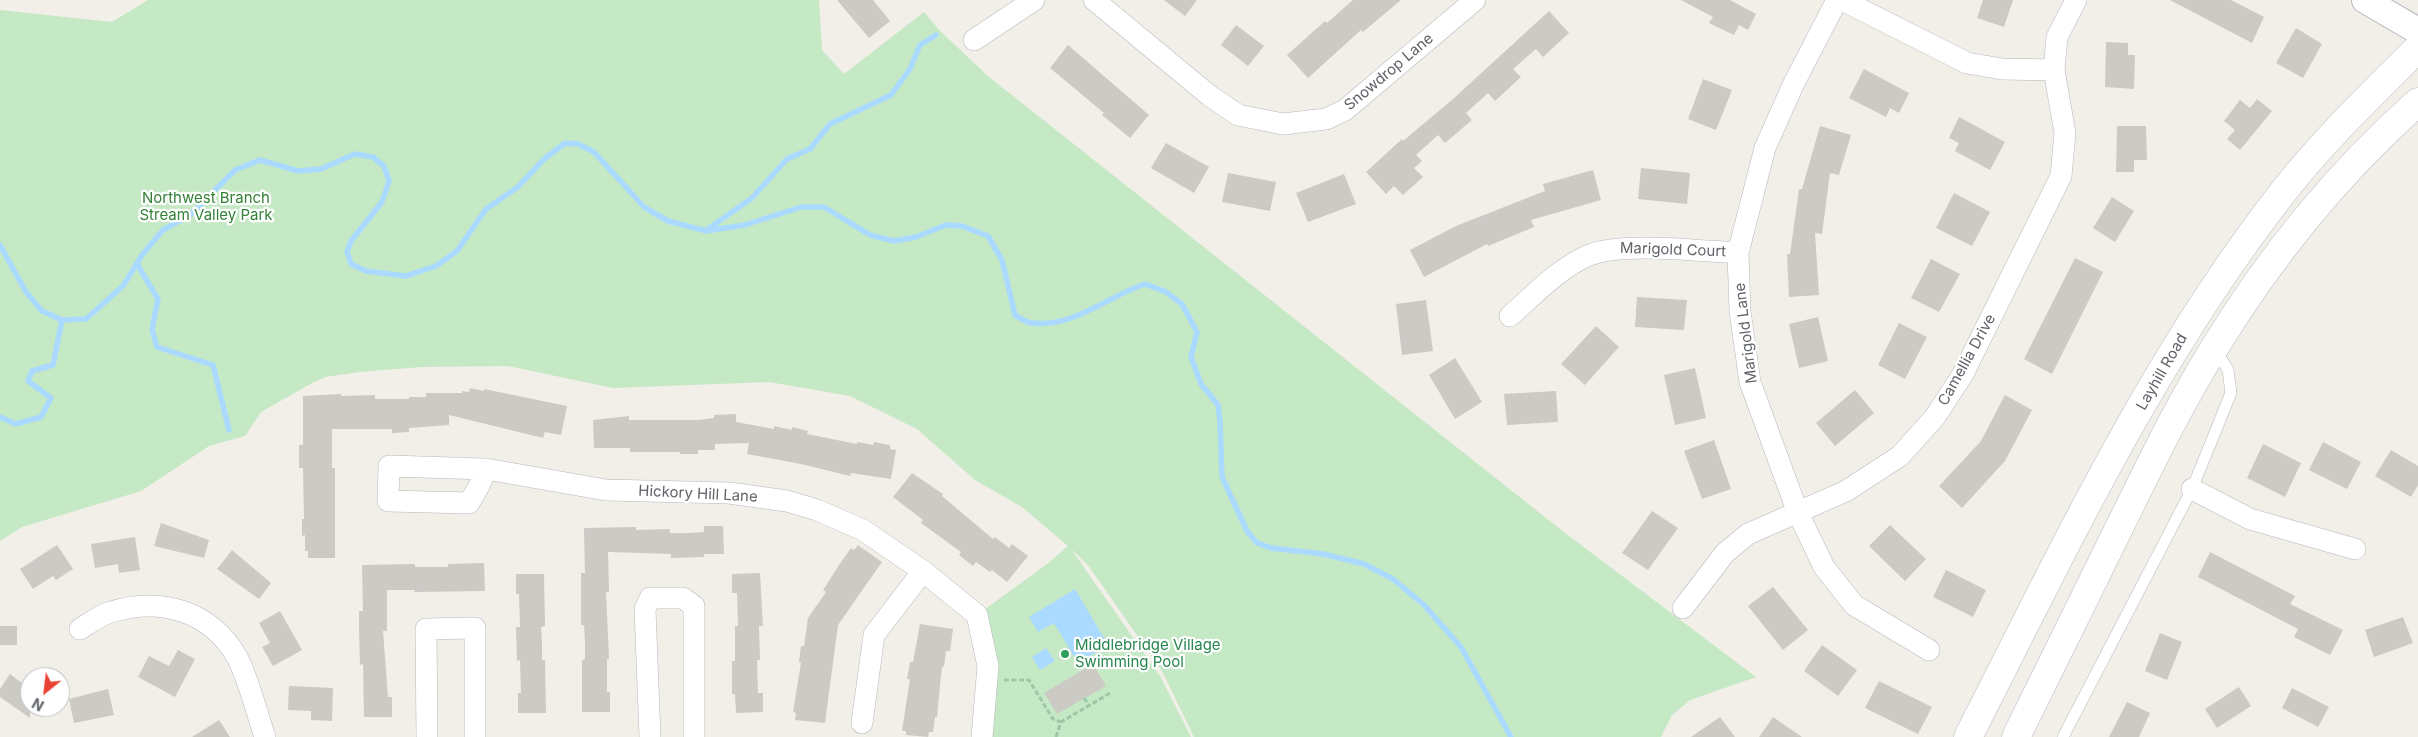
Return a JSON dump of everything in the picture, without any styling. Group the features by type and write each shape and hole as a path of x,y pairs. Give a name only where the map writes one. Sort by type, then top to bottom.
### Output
{"main road":[{"name":"Layhill Road","path":"1968,737 2090,497 2191,322 2288,186 2363,104 2418,48"},
{"path":"2016,737 2159,447 2214,348 2264,273 2313,210 2395,122 2418,102"}],"street":[{"path":"974,40 1034,0"},
{"name":"Snowdrop Lane","path":"1094,0 1210,96 1238,115 1283,124 1326,118 1345,110 1475,0"},
{"name":"Marigold Lane","path":"1838,0 1792,85 1765,148 1738,252 1740,311 1750,382 1798,514 1824,567 1854,605 1929,650"},
{"path":"1842,0 1967,63 2002,69 2054,70"},
{"name":"Camellia Drive","path":"1683,608 1725,553 1748,534 1798,514 1846,491 1900,456 1935,417 1963,374 2061,176 2065,132 2054,70 2057,37 2076,0"},
{"path":"2367,0 2418,30"},
{"name":"Marigold Court","path":"1510,316 1564,269 1587,256 1611,248 1738,252"},
{"name":"Hickory Hill Lane","path":"486,469 606,490 729,493 788,502 817,510 863,530 923,570 977,615 988,666 981,732"},
{"path":"2192,489 2250,519 2355,549"},
{"path":"862,724 874,635 923,570"},
{"path":"650,737 645,609 650,598 683,598 694,606 694,737"},
{"path":"80,629 109,612 150,604 186,612 215,628 237,658 265,737"},
{"path":"427,737 426,628 475,628 474,737"}],"lane":[{"path":"2063,737 2192,489 2231,393 2228,370 2214,348"}],"path":[{"path":"999,680 1029,680 1053,719 1061,722"},
{"path":"1056,737 1061,722 1112,692"},
{"path":"1084,698 1089,705"}],"green space":[{"name":"Northwest Branch Stream Valley Park","path":"148,0 819,0 822,50 844,74 924,12 939,30 989,77 1565,533 1756,677 1690,700 1672,715 1661,737 1194,737 1162,671 1088,565 1071,549 1160,676 1191,737 983,737 977,615 1047,564 1068,546 1022,507 975,480 917,429 850,396 769,382 613,388 508,366 422,367 325,377 261,412 245,436 209,446 141,491 22,527 0,541 0,10 112,22"}],"water":[{"path":"1075,589 1108,645 1078,663 1054,623 1038,632 1029,617"},
{"path":"1046,648 1055,661 1040,670 1032,657"}],"building":[{"path":"837,0 873,0 890,21 869,38"},
{"path":"1164,0 1197,0 1185,16"},
{"path":"1353,0 1401,0 1363,32 1361,30 1308,78 1287,55 1325,21 1327,23"},
{"path":"1681,0 1730,0 1756,14 1748,30 1739,25 1734,35 1709,23 1713,17"},
{"path":"1983,0 2013,0 2004,27 1977,18"},
{"path":"2170,0 2231,0 2264,17 2252,43"},
{"path":"1549,11 1569,33 1543,57 1536,49 1513,69 1521,77 1495,101 1488,93 1466,113 1472,120 1445,143 1438,135 1416,155 1422,161 1414,168 1423,177 1403,195 1394,186 1386,194 1366,172 1402,139 1403,141 1453,99"},
{"path":"1236,25 1264,46 1248,66 1221,45"},
{"path":"2296,28 2322,44 2303,78 2276,63"},
{"path":"2106,42 2128,43 2128,55 2135,55 2134,89 2105,87"},
{"path":"1068,45 1149,115 1130,138 1102,115 1104,113 1050,68"},
{"path":"1864,69 1909,93 1899,113 1890,108 1886,117 1849,98"},
{"path":"1703,79 1732,90 1716,130 1688,119"},
{"path":"2257,99 2272,111 2240,150 2227,139 2235,130 2224,121 2240,100 2250,108"},
{"path":"1959,117 2005,142 1990,170 1955,151 1959,143 1949,138"},
{"path":"1820,126 1851,135 1839,175 1830,173 1822,234 1815,233 1819,295 1789,297 1787,254 1790,254 1799,189 1802,189"},
{"path":"2117,126 2146,126 2147,160 2134,160 2134,172 2116,172"},
{"path":"1166,143 1209,167 1194,193 1151,168"},
{"path":"1641,168 1690,173 1687,204 1638,199"},
{"path":"1593,170 1601,200 1531,220 1534,227 1488,246 1487,244 1424,277 1410,250 1456,226 1545,191 1543,184"},
{"path":"1228,173 1276,182 1270,211 1222,202"},
{"path":"1344,174 1356,204 1308,222 1296,193"},
{"path":"1954,193 1990,212 1972,246 1936,228"},
{"path":"2112,197 2134,211 2115,242 2093,228"},
{"path":"2075,258 2103,272 2052,374 2024,359"},
{"path":"1931,259 1960,274 1939,312 1911,298"},
{"path":"1637,297 1687,300 1684,330 1635,327"},
{"path":"1426,300 1433,351 1402,355 1396,304"},
{"path":"1818,317 1828,361 1799,368 1789,324"},
{"path":"1899,323 1927,337 1905,379 1878,365"},
{"path":"1596,326 1619,347 1585,385 1561,364"},
{"path":"1455,358 1482,402 1455,419 1429,375"},
{"path":"1695,368 1706,418 1675,425 1664,375"},
{"path":"470,388 484,391 484,389 567,406 561,435 545,432 543,438 449,415 449,425 409,428 409,432 392,433 392,429 332,429 332,468 335,468 335,558 308,558 308,551 305,551 305,535 302,536 302,519 304,519 303,468 299,468 299,445 303,445 303,396 341,394 341,396 375,395 375,399 409,399 409,397 426,397 426,393 469,392"},
{"path":"1855,390 1874,413 1835,446 1816,423"},
{"path":"1556,391 1558,422 1507,425 1504,394"},
{"path":"2005,395 2032,410 2005,461 1962,508 1939,486 1981,441"},
{"path":"736,414 736,422 774,429 774,426 792,430 792,427 808,431 807,434 857,444 857,442 873,445 874,442 890,445 890,449 896,450 891,479 851,473 850,476 801,464 747,454 749,443 715,444 715,450 698,450 698,454 630,452 630,448 594,448 593,420 629,416 629,420 698,420 714,418 714,415"},
{"path":"1714,440 1731,489 1702,499 1684,451"},
{"path":"2323,442 2361,462 2347,489 2309,470"},
{"path":"2263,444 2301,463 2285,497 2247,478"},
{"path":"2391,450 2418,466 2418,485 2411,497 2375,476"},
{"path":"912,473 943,494 942,496 993,539 995,537 1009,548 1012,544 1028,556 1007,582 992,570 990,572 976,562 973,566 959,555 961,552 921,523 923,520 893,497"},
{"path":"1652,511 1678,528 1648,570 1622,553"},
{"path":"161,523 209,540 204,558 154,546"},
{"path":"1890,525 1926,559 1905,581 1869,546"},
{"path":"704,526 723,526 724,554 704,554 704,557 671,558 671,554 608,552 609,592 606,592 609,659 607,659 607,692 610,692 610,712 582,712 582,660 585,659 585,642 584,625 581,625 581,573 585,573 584,528 636,527 636,530 670,529 670,533 687,533 704,532"},
{"path":"135,537 140,570 119,573 118,564 95,568 91,544"},
{"path":"57,545 73,569 56,580 53,576 33,589 20,569"},
{"path":"858,545 882,562 838,625 825,723 795,720 796,713 793,712 801,663 799,662 801,646 804,646 808,618 826,592 823,590 841,562 851,548 854,550"},
{"path":"232,550 271,583 259,599 217,569"},
{"path":"2210,552 2295,596 2290,604 2343,630 2330,655 2294,637 2298,629 2198,577"},
{"path":"484,563 485,591 414,592 415,590 387,590 387,631 383,631 388,697 392,697 392,717 364,717 363,664 360,665 359,631 359,611 363,611 362,565 415,564 415,567 448,567 448,564"},
{"path":"1946,570 1986,590 1973,617 1933,597"},
{"path":"760,573 763,626 759,626 760,660 757,660 758,693 763,693 763,712 736,713 735,694 732,694 732,661 735,661 735,626 738,626 737,593 732,593 732,574"},
{"path":"516,574 544,574 545,626 541,627 542,660 545,660 546,713 518,713 518,693 521,693 520,660 517,661 516,627 520,627 519,594 516,594"},
{"path":"1773,587 1808,630 1783,650 1748,606"},
{"path":"280,611 302,650 273,666 262,647 270,643 259,623"},
{"path":"2403,617 2413,643 2374,657 2365,630"},
{"path":"920,624 953,629 950,651 946,651 944,667 942,666 937,717 935,717 933,732 929,732 928,737 906,735 906,731 902,731 910,679 907,679 910,662 913,662"},
{"path":"0,626 17,626 17,645 0,645"},
{"path":"2160,633 2182,642 2167,680 2145,671"},
{"path":"1822,645 1857,670 1838,696 1804,671"},
{"path":"178,650 195,659 175,697 138,677 149,656 169,666"},
{"path":"1093,664 1106,686 1057,714 1044,693"},
{"path":"10,674 20,682 20,711 0,697 0,689"},
{"path":"1879,681 1932,707 1918,734 1865,708"},
{"path":"289,686 333,688 332,721 311,720 311,711 288,710"},
{"path":"2239,687 2251,706 2217,728 2205,709"},
{"path":"2292,688 2329,707 2318,727 2282,708"},
{"path":"108,689 114,715 74,723 70,699"},
{"path":"2127,702 2150,713 2139,737 2109,737"},
{"path":"1720,717 1735,737 1691,737"},
{"path":"1773,717 1802,737 1759,737"},
{"path":"219,720 230,737 192,737"}],"waterway":[{"path":"708,229 752,198 787,159 810,149 830,124 891,95 910,69 920,45 936,35"},
{"path":"0,245 26,292 42,311 62,320 86,319 123,286 142,255 163,230 190,215 235,170 260,160 298,171 321,169 355,154 373,157 384,166 389,181 382,202 351,241 347,252 351,264 366,271 406,276 436,266 457,251 486,209 518,187 543,160 565,143 578,144 594,152 644,207 668,221 706,231 745,225 801,207 824,207 870,235 894,241 916,237 946,225 962,226 988,236 1002,260 1015,315 1030,323 1062,321 1145,284 1166,292 1182,304 1197,332 1191,357 1201,384 1218,405 1222,477 1247,531 1257,543 1271,548 1323,554 1364,564 1393,579 1424,605 1461,647 1511,737"},
{"path":"137,264 158,299 152,329 157,347 213,365 229,430"},
{"path":"0,417 16,424 41,417 51,398 28,381 32,371 53,365 62,320"}],"place":[{"name":"Middlebridge Village Swimming Pool","path":"1065,654"}]}
